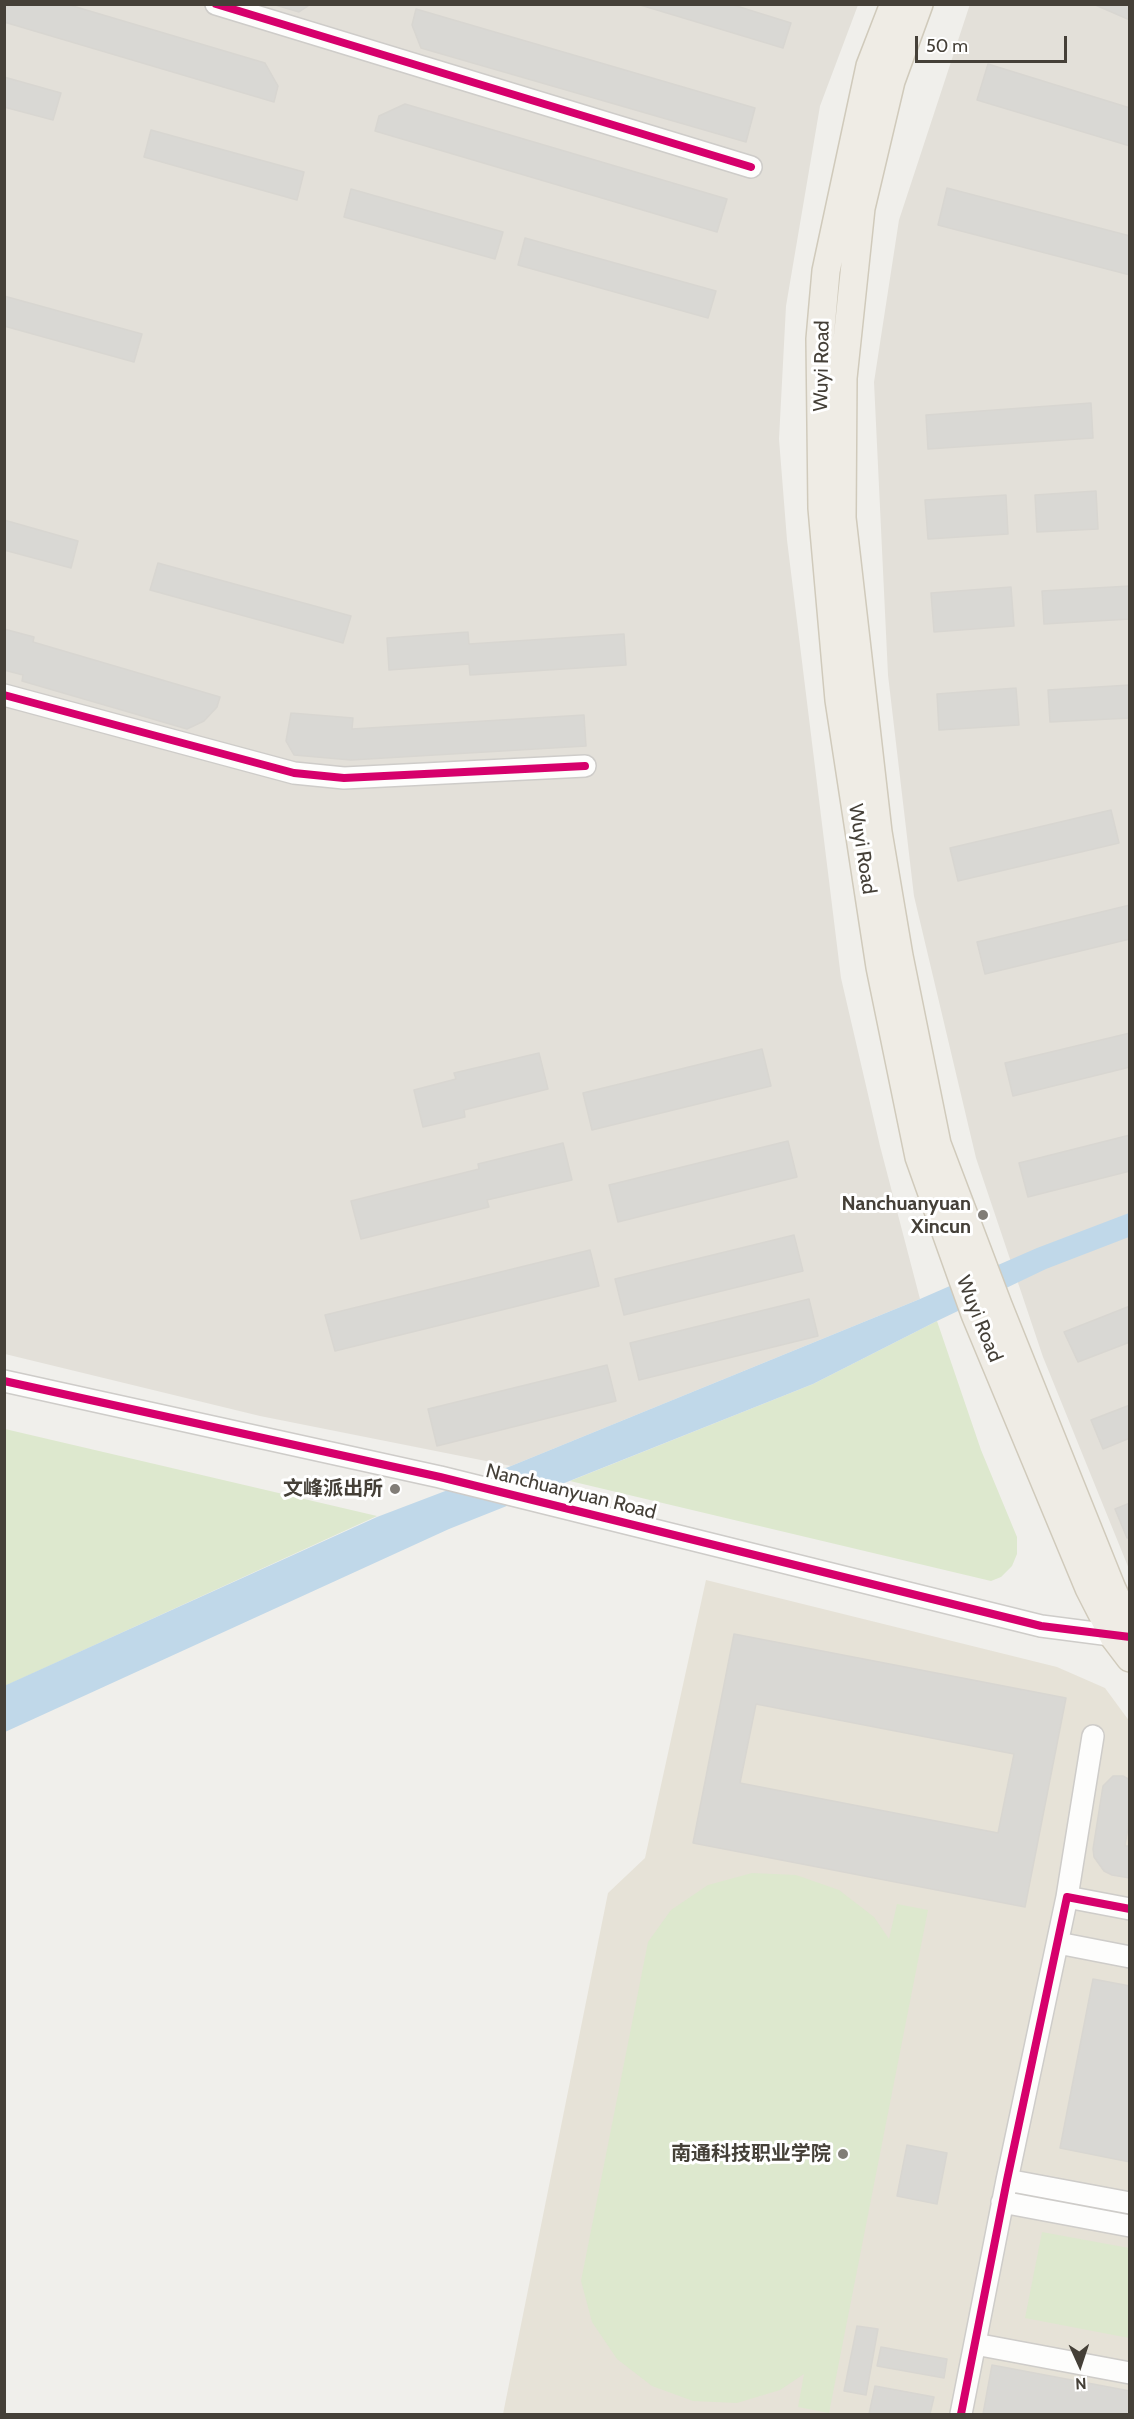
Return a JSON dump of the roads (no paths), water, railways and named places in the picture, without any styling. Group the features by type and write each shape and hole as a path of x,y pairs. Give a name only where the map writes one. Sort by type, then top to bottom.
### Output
{"main road":[{"name":"Wuyi Road","path":"894,4 870,66 826,271 820,339 822,508 839,700 880,967 919,1157 971,1268 1089,1588 1126,1640"},
{"name":"Wuyi Road","path":"919,4 891,81 861,208 843,378 842,518 878,832 899,956 937,1144 971,1268"}],"street":[{"path":"216,4 751,167"},
{"path":"4,695 294,773 344,778 585,766"},
{"name":"Nanchuanyuan Road","path":"4,1380 440,1477 1041,1626 1126,1640"},
{"path":"961,2415 1006,2180 1067,1897 1093,1736"},
{"path":"1067,1897 1130,1909"},
{"path":"1058,1943 1130,1957"},
{"path":"1006,2180 1130,2203"},
{"path":"1002,2202 1130,2226"},
{"path":"975,2344 1130,2373"}],"water":[{"path":"1129,1213 1129,1237 1046,1269 813,1384 449,1529 5,1732 4,1686 377,1517 511,1466 920,1299 1037,1248"}],"place":[{"name":"Nanchuanyuan Xincun","path":"983,1215"},
{"name":"文峰派出所","path":"395,1489"},
{"name":"南通科技职业学院","path":"843,2154"}]}
